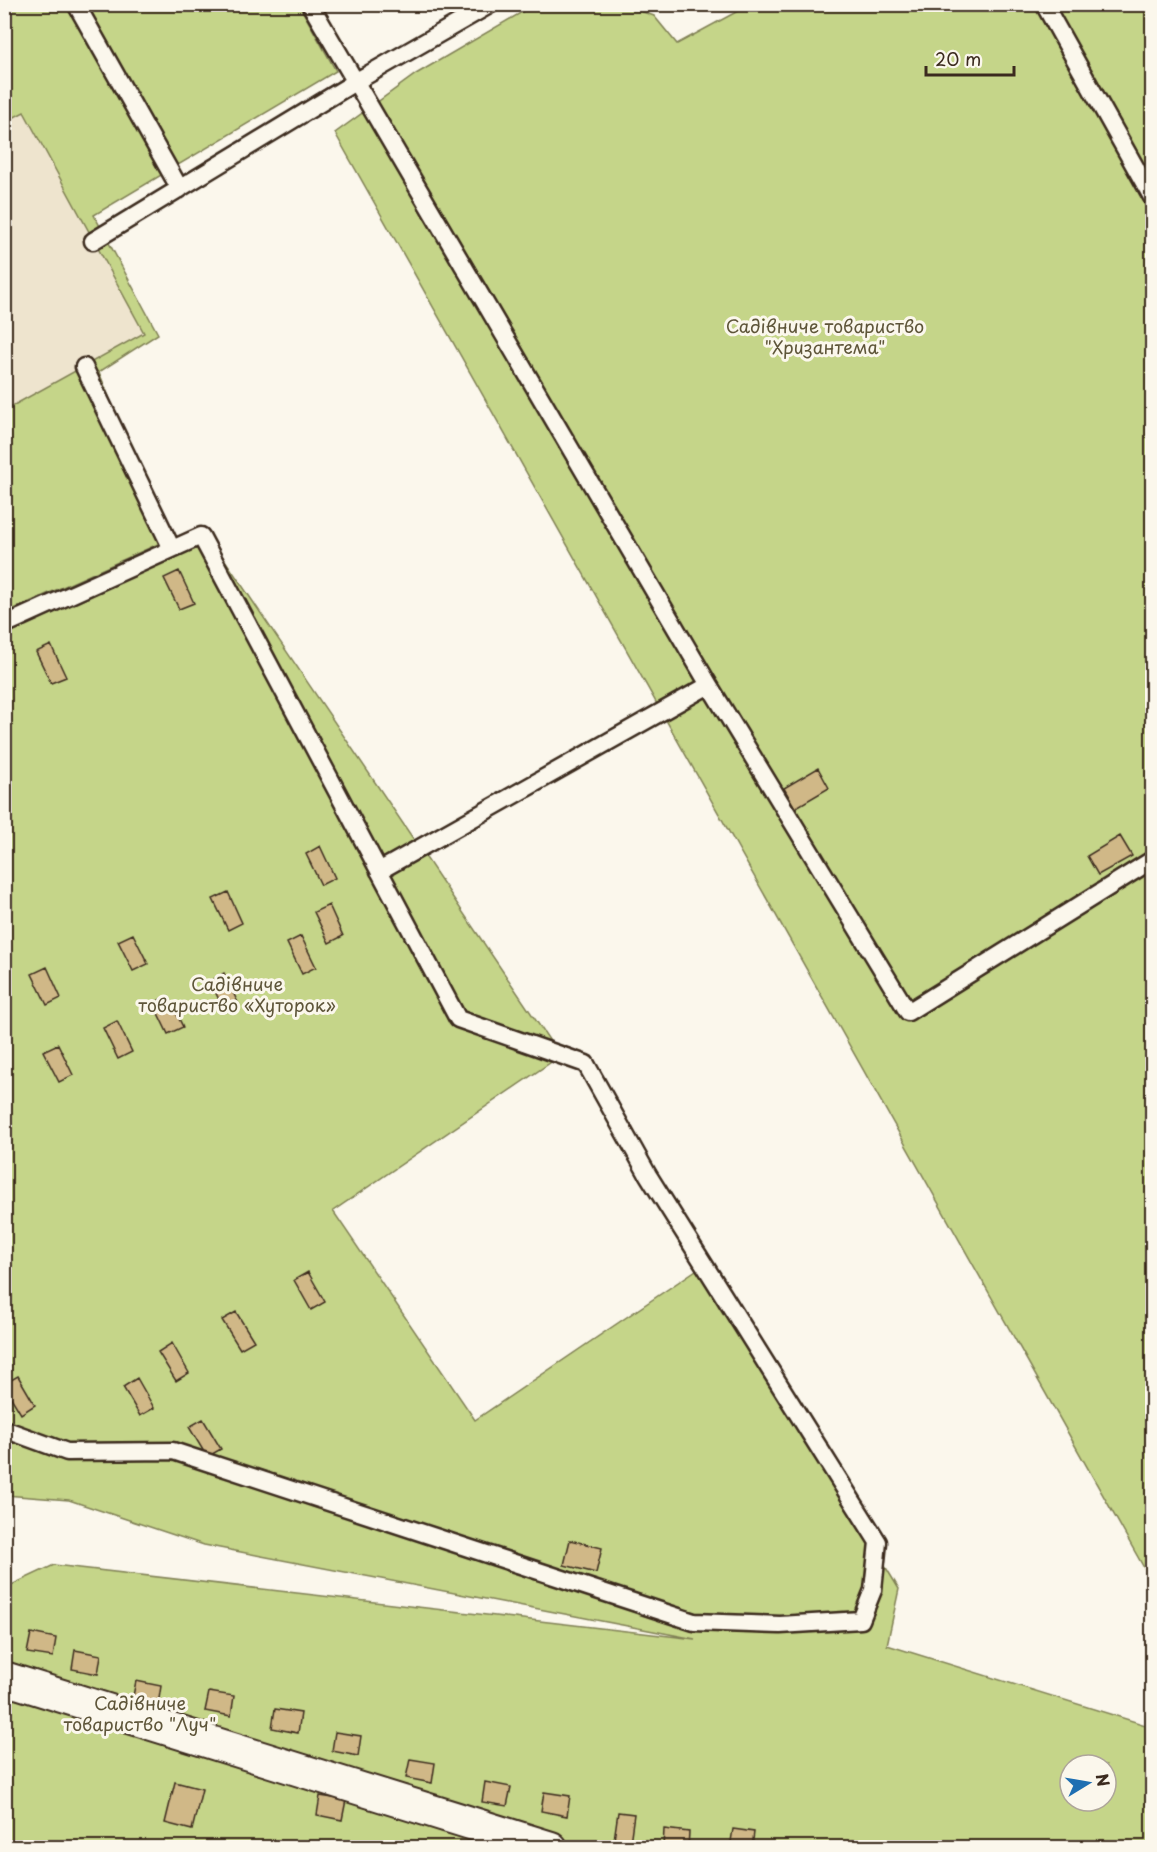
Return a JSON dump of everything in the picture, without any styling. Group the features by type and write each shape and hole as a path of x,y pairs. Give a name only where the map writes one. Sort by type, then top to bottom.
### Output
{"street":[{"path":"4,1678 551,1848"}],"lane":[{"path":"76,4 180,189"},
{"path":"310,4 709,685 908,1012 1152,860"},
{"path":"93,241 355,82 491,4"},
{"path":"1044,4 1152,197"},
{"path":"84,367 172,549"},
{"path":"4,626 201,536 458,1019 586,1064 648,1175 878,1542 873,1590 861,1620 780,1625 694,1622 172,1450 67,1452 4,1430"},
{"path":"379,871 709,685"}],"shaded area":[{"path":"24,111 144,333 5,410 5,122"}],"green space":[{"path":"5,5 299,5 336,71 94,215 158,334 99,372 167,540 5,613 5,410 144,333 24,112 5,122"},
{"name":"Садівниче товариство \"Хризантема\"","path":"534,5 624,5 654,16 677,44 749,5 1152,5 1152,1582 335,133 416,74"},
{"name":"Садівниче товариство «Хуторок»","path":"210,538 560,1056 333,1211 475,1420 702,1266 899,1589 887,1645 1152,1727 1152,1847 5,1847 5,1588 54,1565 695,1639 204,1545 69,1500 5,1495 4,633"}],"building":[{"path":"179,571 194,603 179,609 164,578"},
{"path":"51,645 66,677 51,683 36,652"},
{"path":"818,768 829,788 795,808 784,788"},
{"path":"1120,836 1132,856 1098,875 1087,856"},
{"path":"320,846 335,878 321,885 306,854"},
{"path":"228,892 242,923 228,930 213,899"},
{"path":"329,905 343,936 329,943 314,912"},
{"path":"133,934 148,964 133,971 118,941"},
{"path":"301,936 316,967 302,974 287,943"},
{"path":"47,967 61,998 47,1005 32,974"},
{"path":"224,973 239,1005 225,1012 210,981"},
{"path":"168,996 183,1027 168,1034 153,1003"},
{"path":"117,1021 132,1052 118,1059 103,1028"},
{"path":"58,1044 73,1075 59,1082 43,1051"},
{"path":"308,1272 325,1302 311,1310 294,1280"},
{"path":"236,1312 254,1341 240,1349 222,1320"},
{"path":"172,1343 189,1373 176,1381 158,1352"},
{"path":"18,1376 35,1405 21,1414 4,1386"},
{"path":"137,1378 154,1408 140,1416 123,1387"},
{"path":"203,1419 221,1449 207,1457 189,1427"},
{"path":"570,1540 602,1548 596,1573 564,1565"},
{"path":"31,1633 56,1638 53,1657 27,1653"},
{"path":"75,1650 101,1655 98,1674 72,1669"},
{"path":"136,1681 161,1686 158,1705 132,1701"},
{"path":"209,1692 234,1696 231,1716 205,1711"},
{"path":"275,1709 301,1713 298,1733 272,1728"},
{"path":"335,1732 361,1736 358,1756 332,1751"},
{"path":"410,1759 435,1763 432,1783 406,1778"},
{"path":"175,1782 202,1789 192,1830 165,1823"},
{"path":"485,1782 511,1787 507,1806 482,1802"},
{"path":"544,1792 570,1796 567,1816 541,1811"},
{"path":"320,1796 346,1800 342,1820 317,1815"},
{"path":"618,1812 634,1814 630,1843 614,1840"},
{"path":"664,1829 689,1832 688,1848 663,1848"},
{"path":"733,1829 754,1832 752,1848 730,1848"}],"park label":[{"name":"Садівниче товариство \"Луч\"","path":"140,1712"}]}
